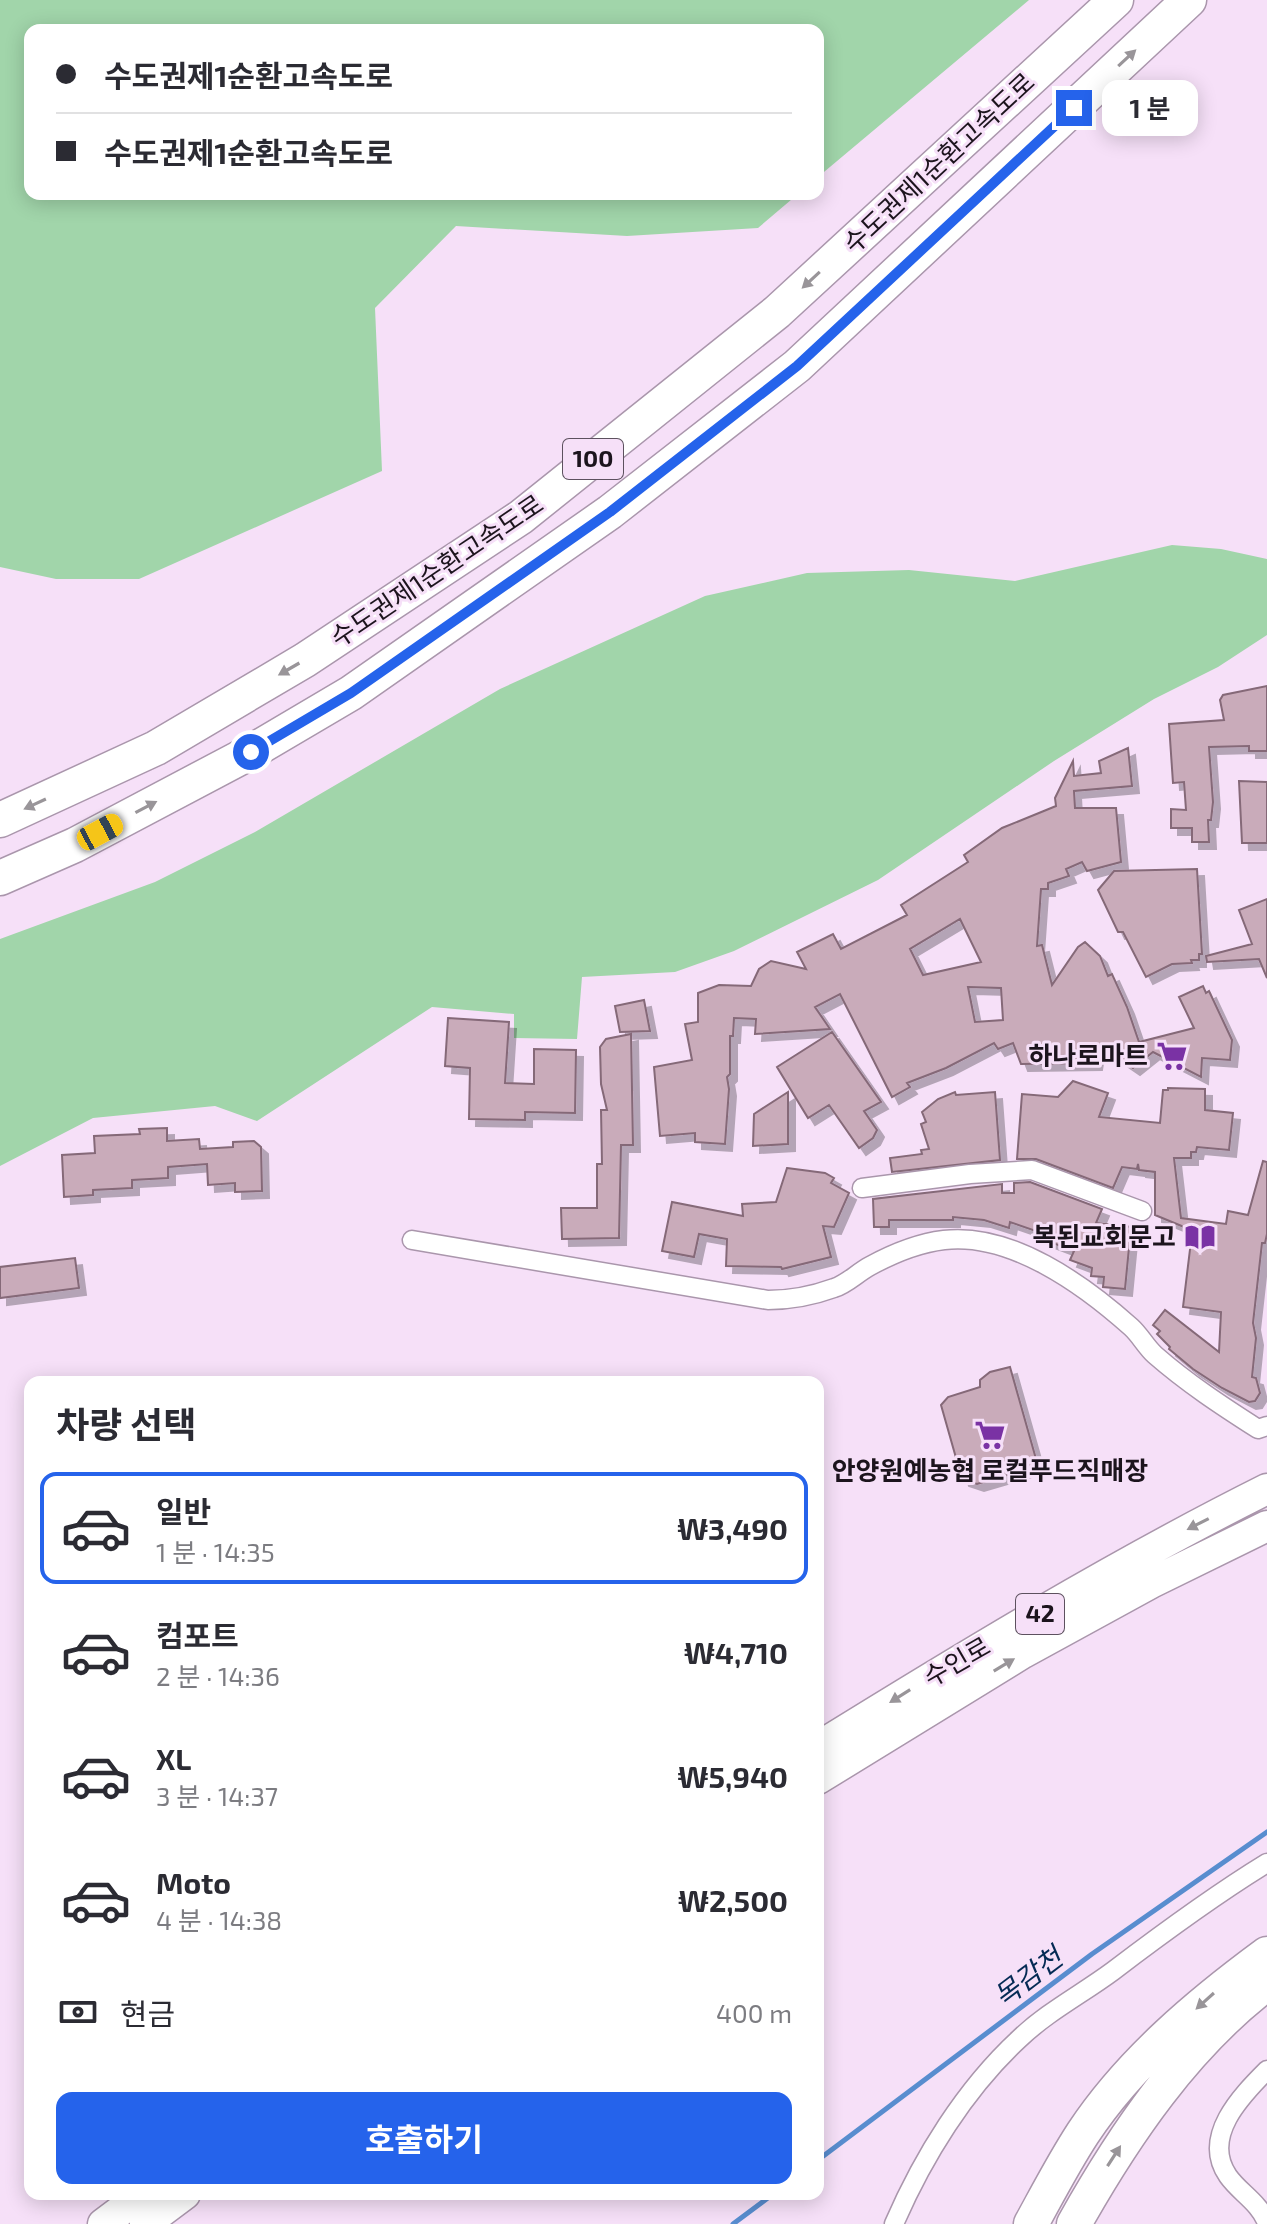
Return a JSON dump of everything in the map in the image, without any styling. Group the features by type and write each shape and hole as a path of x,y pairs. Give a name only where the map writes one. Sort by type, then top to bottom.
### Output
{"highway":[{"name":"수도권제1순환고속도로","path":"0,820 156,748 305,660 521,517 777,312 1116,0"},
{"name":"수도권제1순환고속도로","path":"0,878 75,845 251,752 351,693 610,512 797,366 1189,0"},
{"path":"1031,2224 1084,2132 1124,2082 1216,1991 1267,1954"},
{"path":"1074,2224 1112,2157 1161,2091 1249,1997 1267,1983"}],"main road":[{"name":"수인로","path":"824,1743 1154,1548 1267,1489"},
{"name":"수인로","path":"824,1775 1023,1653 1151,1583 1267,1526"},
{"path":"103,2224 135,2200"},
{"path":"145,2224 177,2200"}],"street":[{"path":"862,1188 970,1174 1032,1170 1142,1211"},
{"path":"412,1240 768,1300 792,1300 837,1287 869,1266 909,1249 944,1240 985,1241 1034,1258 1082,1287 1134,1329 1152,1352 1206,1396 1258,1429 1267,1426"},
{"path":"894,2224 907,2194 951,2121 988,2072 1020,2038 1203,1904 1267,1863"},
{"path":"1267,2070 1222,2127 1219,2159 1228,2177 1259,2207 1267,2223"}],"green space":[{"path":"0,0 1029,0 824,172 824,24 24,24 24,200 791,200 758,228 627,236 456,226 375,308 382,471 139,579 56,579 0,567"},
{"path":"1172,545 1221,549 1267,559 1267,635 1218,667 1154,699 1054,761 878,880 734,951 675,972 582,977 577,1039 514,1038 514,1014 432,1007 257,1121 215,1106 93,1118 0,1166 0,939 155,882 255,832 500,689 705,596 807,573 909,570 1015,581"}],"building":[{"path":"1267,686 1267,751 1249,751 1249,746 1209,747 1213,802 1211,820 1208,820 1209,842 1192,842 1192,828 1171,828 1171,809 1186,810 1184,782 1173,783 1169,724 1224,720 1220,700 1223,695"},
{"path":"1128,748 1132,786 1074,791 1075,808 1116,808 1121,862 1087,871 1082,862 1066,869 1069,876 1048,883 1048,889 1041,889 1037,946 1042,945 1052,985 1078,947 1085,942 1100,956 1108,976 1112,974 1139,1042 1194,1028 1179,997 1203,986 1206,993 1209,991 1232,1040 1230,1060 1202,1058 1201,1077 1153,1052 1133,1068 1098,1044 1095,1063 1021,1064 1013,1043 998,1049 994,1043 946,1068 907,1083 910,1087 892,1097 840,994 815,1007 830,1029 755,1034 756,1019 734,1018 733,1036 730,1036 730,1074 727,1077 725,1144 695,1142 695,1133 660,1136 654,1067 692,1060 685,1024 698,1022 698,993 719,985 751,986 759,969 771,961 806,969 797,952 833,934 841,949 907,915 901,905 968,862 964,855 1002,828 1056,806 1055,798 1073,761 1074,776 1101,773 1099,761","holes":["960,919 981,962 923,975 910,949","968,987 1001,988 1003,1020 975,1022"]},
{"path":"1239,781 1267,782 1267,843 1242,843"},
{"path":"1197,869 1202,954 1199,954 1199,960 1191,960 1192,963 1172,964 1146,977 1123,932 1118,932 1098,890 1114,871"},
{"path":"1267,899 1267,978 1259,959 1207,962 1206,956 1252,944 1239,910"},
{"path":"644,1000 650,1031 620,1032 615,1006"},
{"path":"448,1018 509,1022 505,1083 534,1084 534,1049 576,1050 575,1113 525,1112 525,1120 469,1119 470,1068 445,1066"},
{"path":"832,1032 881,1102 864,1111 877,1130 873,1138 859,1148 829,1105 808,1118 777,1067"},
{"path":"631,1034 633,1145 621,1145 619,1238 562,1239 561,1208 597,1208 597,1164 602,1164 601,1110 607,1110 601,1084 600,1047 606,1039"},
{"path":"1073,1081 1108,1093 1099,1117 1160,1123 1163,1090 1168,1088 1205,1089 1205,1110 1233,1113 1229,1150 1197,1147 1196,1152 1191,1152 1191,1158 1174,1158 1181,1218 1226,1224 1228,1211 1248,1215 1263,1161 1267,1162 1267,1234 1265,1243 1262,1243 1253,1323 1256,1338 1252,1377 1256,1378 1260,1393 1255,1401 1249,1402 1193,1369 1169,1349 1157,1334 1160,1331 1153,1325 1165,1310 1219,1352 1221,1312 1183,1307 1192,1233 1201,1234 1155,1215 1155,1172 1139,1170 1138,1164 1137,1169 1122,1167 1113,1188 1036,1159 1017,1159 1022,1094 1058,1097"},
{"path":"788,1092 788,1144 753,1146 754,1114"},
{"path":"955,1092 956,1095 995,1092 1000,1160 892,1172 890,1158 922,1154 921,1150 929,1149 921,1124 926,1122 922,1112 938,1099"},
{"path":"167,1128 167,1141 199,1139 200,1149 233,1147 233,1142 254,1141 261,1147 262,1191 235,1192 235,1183 208,1185 207,1164 168,1167 168,1178 132,1180 132,1188 93,1190 93,1195 64,1197 62,1155 95,1153 94,1136 140,1134 139,1129"},
{"path":"787,1168 825,1173 834,1178 831,1183 849,1193 834,1227 823,1226 831,1257 782,1269 726,1266 727,1239 699,1234 694,1257 662,1251 672,1202 743,1216 742,1204 776,1202"},
{"path":"1030,1182 1102,1209 1096,1223 1131,1227 1125,1289 1103,1287 1104,1277 1091,1276 1092,1268 1070,1260 1074,1251 1037,1237 1039,1232 1010,1222 1009,1228 984,1220 953,1217 953,1220 889,1220 889,1227 874,1227 873,1199 1002,1184 1002,1193 1014,1193 1014,1183"},
{"path":"75,1258 79,1288 0,1298 0,1267"},
{"name":"안양원예농협 로컬푸드직매장","path":"1010,1367 1038,1466 977,1484 962,1479 941,1405 948,1397 980,1387 980,1380 990,1372"}],"waterway":[{"name":"목감천","path":"824,2155 1092,1954 1267,1832"},
{"name":"목감천","path":"733,2224 765,2200"}],"place":[{"name":"하나로마트","path":"1172,1056"},
{"name":"복된교회문고","path":"1200,1237"},
{"name":"안양원예농협 로컬푸드직매장","path":"990,1435"}],"route":[{"path":"251,752 351,693 610,512 797,366 1074,108"}]}
